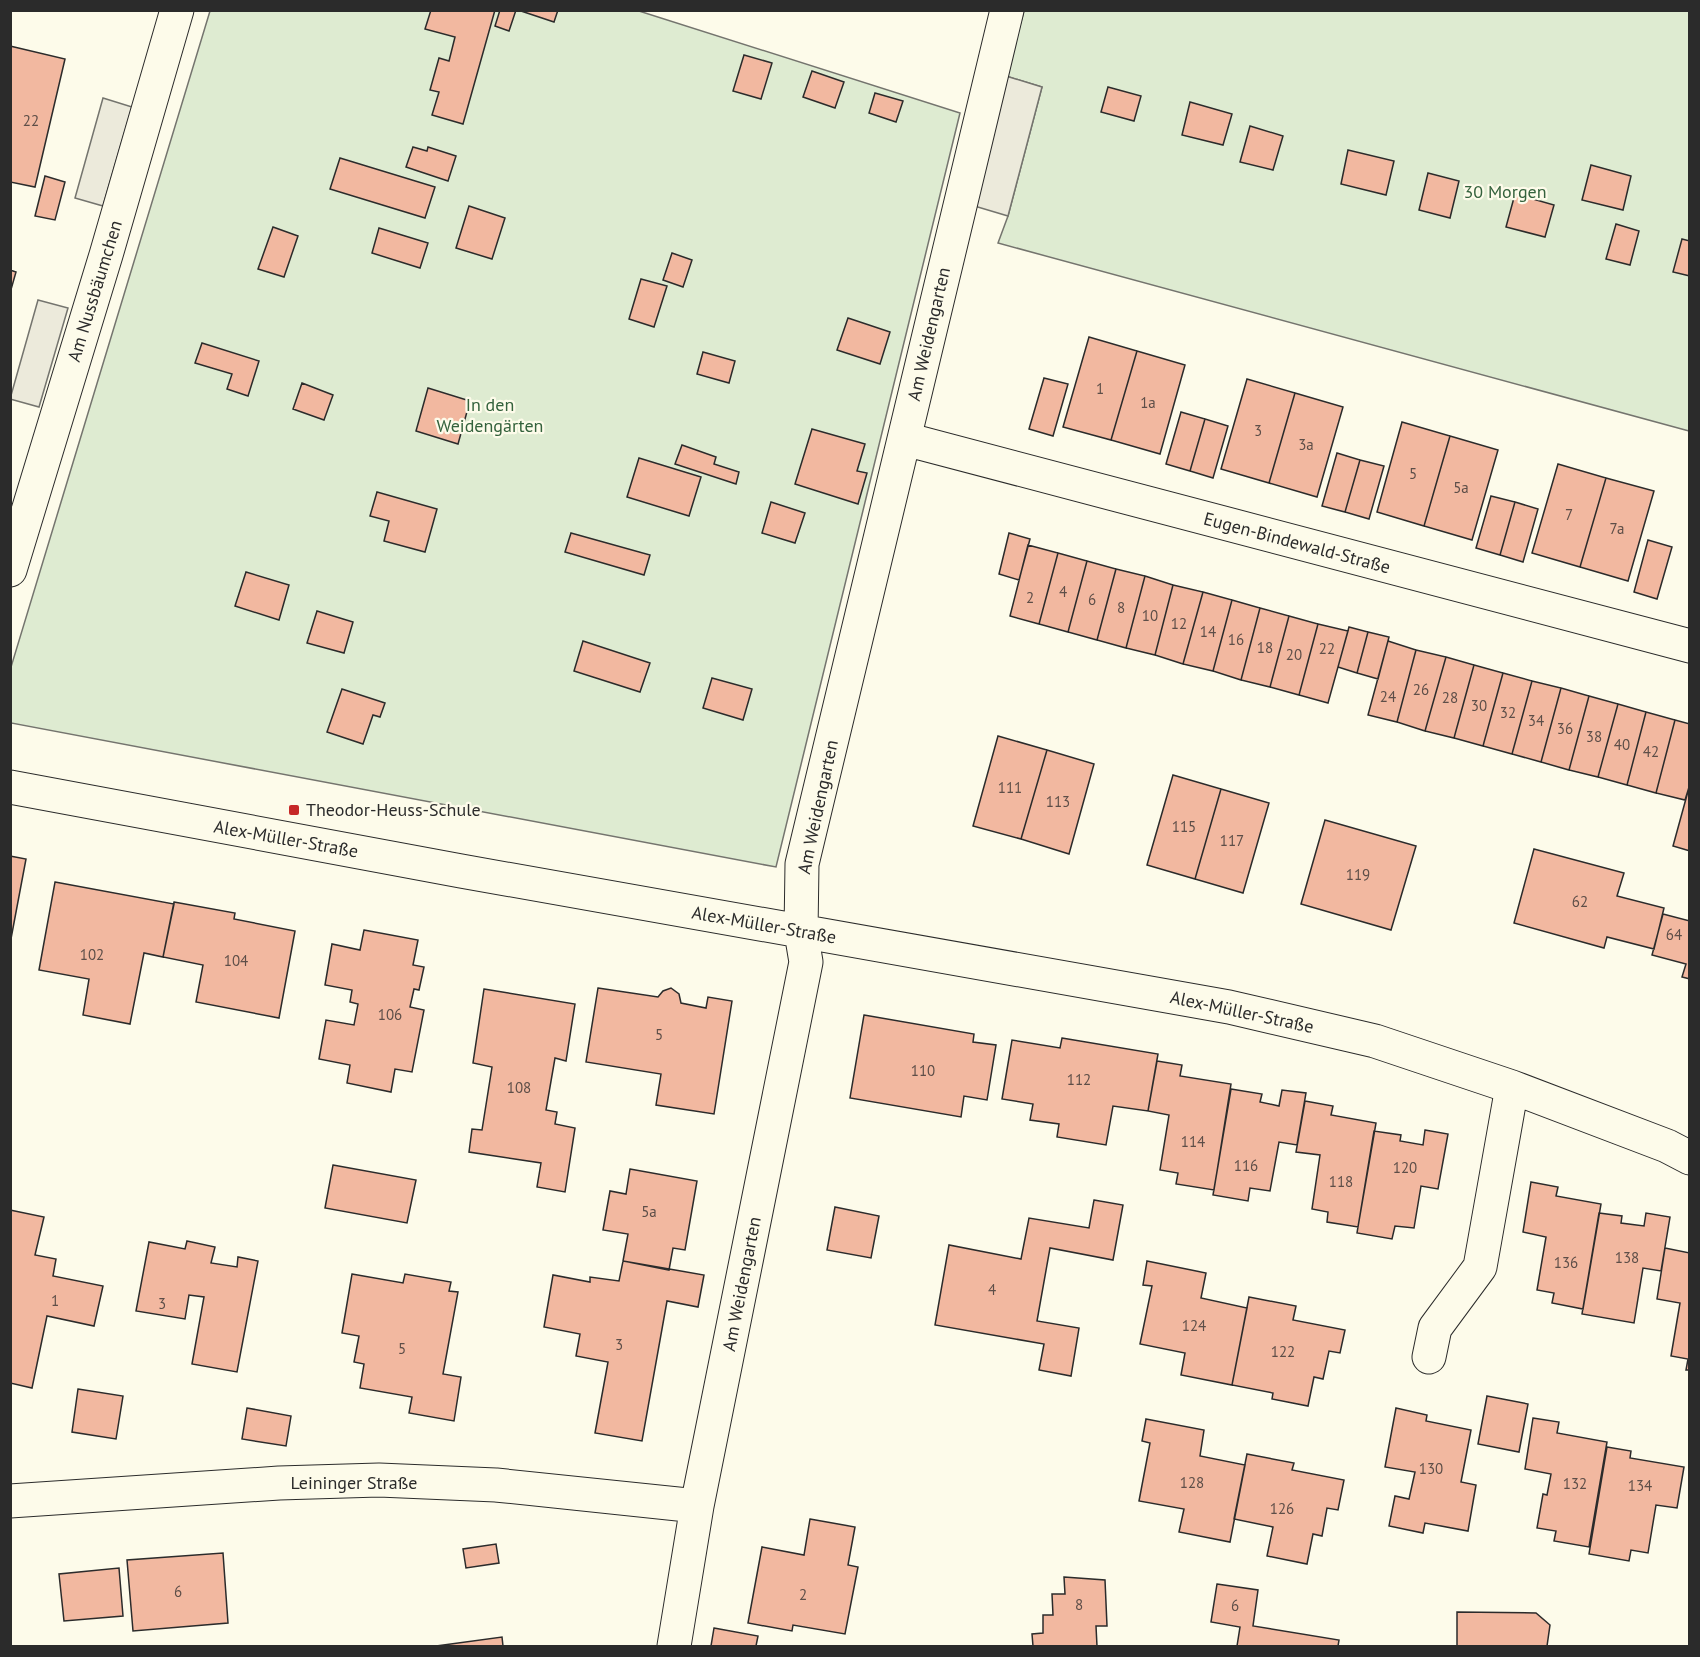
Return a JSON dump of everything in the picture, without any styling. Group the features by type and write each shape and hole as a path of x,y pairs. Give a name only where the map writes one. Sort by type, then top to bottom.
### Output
{"street":[{"name":"Am Nussbäumchen","path":"10,570 103,266 177,10"},
{"name":"Am Weidengarten","path":"674,1647 697,1506 806,962 801,932 802,864 1007,10"},
{"name":"Eugen-Bindewald-Straße","path":"905,439 1689,646"},
{"name":"Alex-Müller-Straße","path":"10,788 801,932 1229,1007 1375,1041 1512,1087 1667,1146 1689,1158"},
{"path":"1430,1357 1435,1328 1480,1267 1512,1087"},
{"name":"Leininger Straße","path":"10,1501 279,1483 379,1480 496,1485 697,1506"}],"green space":[{"name":"In den Weidengärten","path":"210,11 639,11 960,113 776,867 11,723 11,667"},
{"name":"30 Morgen","path":"1024,11 1689,11 1689,431 998,243 1008,216 1042,87 1006,76"}],"shaded area":[{"path":"1006,76 1042,87 1008,216 971,205"},
{"path":"103,98 132,107 103,206 75,198"},
{"path":"38,300 68,308 39,407 10,399"}],"building":[{"path":"431,10 495,10 463,124 432,115 439,92 430,90 439,58 449,61 455,37 425,29"},
{"path":"500,10 516,10 509,31 495,26"},
{"path":"518,10 558,10 554,22"},
{"path":"10,46 65,59 35,187 10,182"},
{"path":"744,55 772,63 761,99 733,91"},
{"path":"812,71 844,82 835,108 803,97"},
{"path":"1108,87 1141,96 1134,121 1101,112"},
{"path":"875,93 903,101 896,122 869,113"},
{"path":"1190,102 1232,114 1223,145 1182,135"},
{"path":"1250,126 1283,136 1273,170 1240,162"},
{"path":"413,147 427,151 428,147 456,156 448,181 406,167"},
{"path":"1348,150 1394,161 1386,195 1341,184"},
{"path":"340,158 435,187 425,218 330,189"},
{"path":"1591,165 1631,176 1623,210 1582,200"},
{"path":"1428,173 1459,181 1450,218 1419,210"},
{"path":"45,176 65,182 55,220 35,216"},
{"path":"1515,194 1554,205 1545,237 1506,227"},
{"path":"469,206 505,218 492,259 456,248"},
{"path":"1616,224 1639,231 1630,265 1606,259"},
{"path":"273,227 298,236 284,277 258,269"},
{"path":"379,228 428,243 420,268 372,253"},
{"path":"1682,239 1690,241 1690,276 1673,272"},
{"path":"672,253 692,260 683,287 663,280"},
{"path":"10,270 16,272 10,293"},
{"path":"641,279 667,286 654,327 629,319"},
{"path":"848,318 890,332 880,364 837,350"},
{"path":"1089,337 1137,351 1111,440 1063,427"},
{"path":"202,343 259,361 248,396 227,389 232,374 195,363"},
{"path":"1137,351 1185,365 1160,454 1111,440"},
{"path":"703,352 735,361 729,383 697,374"},
{"path":"1044,378 1068,384 1053,436 1029,429"},
{"path":"1247,379 1295,393 1269,483 1221,469"},
{"path":"302,383 333,395 324,420 293,409"},
{"path":"428,388 470,401 458,444 416,431"},
{"path":"1295,393 1343,407 1317,497 1269,483"},
{"path":"1181,412 1205,419 1190,471 1166,464"},
{"path":"1205,419 1228,426 1213,478 1190,471"},
{"path":"1402,422 1450,436 1424,526 1377,512"},
{"path":"812,429 865,444 857,471 867,473 858,504 795,484"},
{"path":"1450,436 1498,450 1472,540 1424,526"},
{"path":"682,445 716,457 714,464 739,472 736,484 675,464"},
{"path":"1337,453 1360,460 1345,512 1322,506"},
{"path":"639,458 701,477 689,516 627,497"},
{"path":"1360,460 1384,466 1369,519 1345,512"},
{"path":"1558,464 1606,478 1580,567 1532,553"},
{"path":"1606,478 1654,491 1628,581 1580,567"},
{"path":"377,492 437,509 425,552 384,541 389,521 370,516"},
{"path":"1491,496 1515,502 1500,555 1476,548"},
{"path":"771,502 805,513 795,543 762,533"},
{"path":"1515,502 1538,509 1523,562 1500,555"},
{"path":"571,533 650,555 644,575 565,552"},
{"path":"1009,533 1030,539 1019,580 999,574"},
{"path":"1648,540 1672,547 1657,599 1634,592"},
{"path":"1028,545 1058,553 1039,624 1010,616"},
{"path":"1058,553 1087,561 1068,632 1039,624"},
{"path":"1087,561 1116,569 1097,640 1068,632"},
{"path":"1116,569 1145,576 1126,648 1097,640"},
{"path":"246,572 289,585 279,620 235,606"},
{"path":"1145,576 1173,585 1155,655 1126,648"},
{"path":"1173,585 1203,592 1183,664 1155,655"},
{"path":"1203,592 1232,600 1213,671 1183,664"},
{"path":"1232,600 1260,608 1241,680 1213,671"},
{"path":"1260,608 1289,616 1270,687 1241,680"},
{"path":"317,611 353,622 344,653 307,643"},
{"path":"1289,616 1318,624 1299,695 1270,687"},
{"path":"1318,624 1348,631 1328,703 1299,695"},
{"path":"1349,627 1368,632 1357,673 1338,667"},
{"path":"1368,632 1389,637 1378,679 1357,673"},
{"path":"583,641 650,663 640,692 574,671"},
{"path":"1388,641 1416,650 1397,722 1368,715"},
{"path":"1416,650 1446,657 1425,731 1397,722"},
{"path":"1446,657 1474,665 1454,738 1425,731"},
{"path":"1474,665 1503,673 1483,746 1454,738"},
{"path":"1503,673 1532,681 1512,754 1483,746"},
{"path":"712,678 752,689 743,720 703,708"},
{"path":"1532,681 1561,688 1541,762 1512,754"},
{"path":"1561,688 1589,696 1569,770 1541,762"},
{"path":"342,689 385,703 380,717 373,715 363,744 327,732"},
{"path":"1589,696 1618,704 1598,777 1569,770"},
{"path":"1618,704 1646,712 1627,785 1598,777"},
{"path":"1646,712 1675,720 1656,793 1627,785"},
{"path":"1675,720 1690,724 1690,784 1685,800 1656,793"},
{"path":"998,736 1047,750 1021,839 973,826"},
{"path":"1047,750 1094,764 1069,854 1021,839"},
{"path":"1173,775 1221,789 1195,879 1147,865"},
{"path":"1690,784 1690,851 1673,846"},
{"path":"1221,789 1269,803 1243,893 1195,879"},
{"path":"1325,820 1416,846 1391,930 1301,904"},
{"path":"1534,849 1624,873 1617,896 1664,908 1654,949 1607,937 1604,948 1514,923"},
{"path":"10,856 26,859 10,944"},
{"path":"55,882 174,904 163,957 144,953 130,1024 83,1015 89,979 39,970"},
{"path":"174,902 235,913 234,919 295,931 279,1018 196,1002 203,965 163,957"},
{"path":"1663,914 1690,921 1690,979 1682,977 1686,964 1652,955"},
{"path":"364,930 418,940 413,965 424,967 419,990 414,989 410,1007 424,1010 412,1072 395,1069 391,1092 347,1083 350,1065 319,1059 326,1020 354,1025 358,1004 350,1002 352,990 325,985 332,944 360,950"},
{"path":"598,988 658,997 663,991 671,988 679,994 681,1003 706,1008 708,997 732,1001 714,1114 656,1105 661,1074 586,1062"},
{"path":"484,989 575,1004 566,1061 555,1058 546,1110 557,1112 555,1124 575,1128 565,1192 537,1187 541,1163 469,1152 472,1129 482,1130 492,1067 473,1063"},
{"path":"864,1015 974,1034 973,1042 996,1045 987,1100 964,1096 961,1117 850,1098"},
{"path":"1062,1038 1158,1054 1148,1111 1113,1106 1106,1145 1057,1137 1059,1124 1030,1120 1033,1104 1002,1099 1012,1040 1060,1048"},
{"path":"1157,1061 1182,1065 1180,1076 1231,1084 1214,1190 1176,1184 1178,1173 1160,1170 1169,1115 1148,1111"},
{"path":"1231,1089 1262,1094 1260,1102 1279,1106 1282,1090 1306,1093 1297,1145 1279,1142 1270,1191 1250,1188 1248,1201 1213,1195"},
{"path":"1305,1101 1333,1106 1331,1115 1376,1123 1358,1227 1327,1222 1328,1212 1312,1209 1320,1155 1296,1152"},
{"path":"1425,1130 1448,1134 1438,1189 1421,1186 1414,1228 1395,1226 1392,1239 1357,1233 1374,1131 1401,1135 1400,1141 1423,1145"},
{"path":"333,1165 416,1180 407,1223 325,1208"},
{"path":"630,1169 697,1181 685,1250 673,1248 669,1270 623,1261 628,1234 603,1230 610,1191 626,1194"},
{"path":"1531,1182 1558,1187 1556,1196 1601,1204 1583,1309 1552,1303 1554,1293 1537,1290 1546,1237 1523,1232"},
{"path":"1094,1200 1123,1205 1113,1260 1050,1248 1037,1321 1079,1328 1071,1376 1039,1370 1044,1344 935,1325 949,1245 1021,1259 1029,1218 1089,1228"},
{"path":"835,1207 879,1216 871,1258 827,1250"},
{"path":"10,1210 44,1217 35,1255 56,1259 53,1276 103,1286 94,1326 47,1316 32,1388 10,1383"},
{"path":"1599,1213 1622,1216 1621,1223 1644,1226 1646,1213 1670,1217 1661,1271 1643,1268 1634,1323 1582,1314"},
{"path":"187,1241 215,1247 211,1263 237,1267 238,1257 258,1261 237,1372 192,1364 204,1297 189,1295 185,1319 136,1311 149,1242 185,1249"},
{"path":"1665,1248 1690,1253 1690,1370 1686,1370 1688,1359 1671,1356 1680,1303 1657,1299"},
{"path":"623,1261 704,1275 698,1307 667,1301 642,1441 595,1433 608,1362 576,1356 580,1334 544,1327 553,1275 590,1282 590,1277 619,1281"},
{"path":"1147,1261 1206,1273 1201,1298 1247,1308 1232,1385 1181,1375 1185,1353 1140,1344 1152,1286 1143,1285"},
{"path":"352,1274 403,1283 405,1274 451,1282 449,1291 458,1292 443,1374 461,1377 454,1421 409,1413 412,1397 360,1388 364,1364 354,1362 359,1336 342,1333"},
{"path":"1249,1297 1296,1306 1293,1320 1345,1330 1340,1353 1329,1351 1323,1379 1314,1377 1308,1406 1272,1399 1273,1393 1232,1385"},
{"path":"78,1389 123,1396 116,1439 72,1432"},
{"path":"1487,1396 1528,1404 1519,1452 1478,1444"},
{"path":"247,1408 291,1416 286,1446 242,1439"},
{"path":"1396,1408 1427,1415 1426,1421 1471,1430 1461,1482 1476,1485 1468,1531 1425,1523 1423,1533 1389,1526 1395,1496 1409,1499 1415,1472 1385,1467"},
{"path":"1533,1418 1559,1422 1557,1433 1607,1442 1589,1547 1554,1541 1556,1531 1537,1528 1543,1494 1547,1495 1551,1474 1525,1469"},
{"path":"1146,1419 1204,1430 1200,1456 1245,1465 1230,1542 1179,1532 1184,1509 1139,1501 1150,1443 1142,1441"},
{"path":"1607,1447 1631,1451 1630,1458 1684,1467 1677,1508 1656,1505 1648,1553 1631,1550 1629,1561 1589,1554"},
{"path":"1247,1454 1294,1463 1292,1470 1344,1480 1338,1510 1327,1508 1322,1536 1313,1534 1307,1564 1267,1556 1273,1527 1234,1519"},
{"path":"810,1519 855,1527 848,1565 858,1567 845,1634 793,1625 792,1631 748,1623 762,1547 804,1555"},
{"path":"496,1544 499,1563 466,1568 463,1549"},
{"path":"223,1553 228,1623 133,1631 127,1560"},
{"path":"119,1568 123,1616 64,1621 59,1574"},
{"path":"1064,1577 1105,1580 1107,1626 1096,1626 1097,1646 1033,1646 1032,1634 1043,1633 1043,1615 1053,1615 1052,1594 1065,1594"},
{"path":"1217,1584 1258,1590 1253,1626 1339,1640 1338,1646 1237,1646 1240,1627 1211,1622"},
{"path":"1457,1612 1536,1613 1550,1625 1547,1646 1457,1646"},
{"path":"714,1628 758,1636 756,1646 711,1646"},
{"path":"502,1637 503,1646 436,1646"}],"place":[{"name":"Theodor-Heuss-Schule","path":"294,810"}]}
